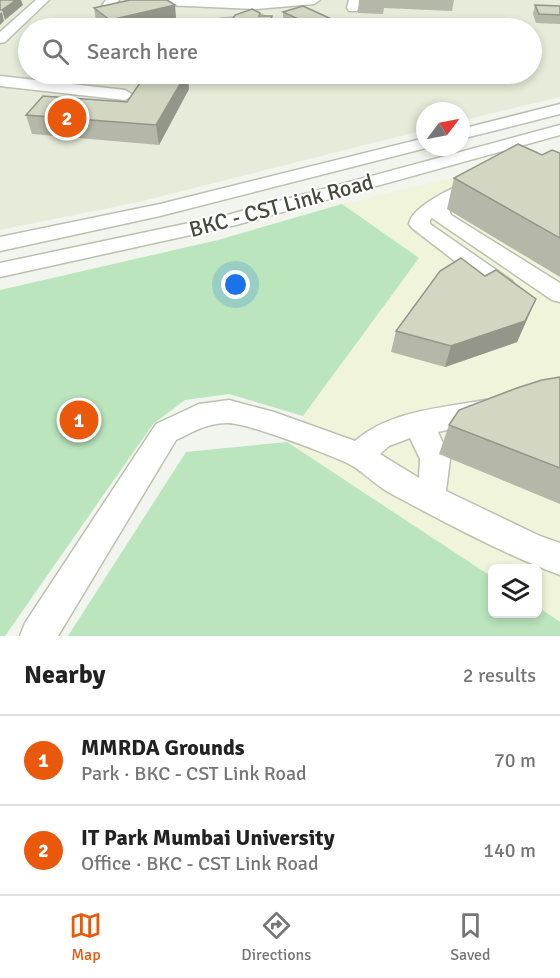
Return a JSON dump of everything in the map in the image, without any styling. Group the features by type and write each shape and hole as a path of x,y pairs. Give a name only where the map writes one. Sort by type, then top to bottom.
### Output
{"street":[{"path":"23,18 43,0"},
{"path":"113,0 107,7 108,10 119,14 144,5 147,0"},
{"path":"140,0 230,4 314,0"},
{"path":"222,18 230,4"},
{"path":"264,18 268,17"},
{"path":"0,39 18,23"},
{"path":"0,81 18,83"},
{"path":"27,84 125,95"},
{"path":"470,132 560,109"},
{"path":"517,120 550,132"},
{"name":"BKC - CST Link Road","path":"0,270 229,221 550,132"},
{"path":"501,144 524,157"},
{"name":"BKC - CST Link Road","path":"0,244 71,231 216,198 416,145"},
{"path":"495,176 437,206 420,218 419,224 504,286"},
{"path":"437,206 442,218 560,294"},
{"path":"359,455 379,437 417,425 515,405"},
{"path":"38,636 166,432 199,415 229,411 274,424 359,455 396,481 429,498 533,549 560,558"},
{"path":"417,425 432,446 437,461 438,472 429,498"}],"shaded area":[{"path":"0,0 560,0 560,97 470,119 470,102 416,102 416,132 139,202 0,230"},
{"path":"544,156 560,165 560,622 542,610 542,564 488,564 488,574 287,442 301,428 303,416 419,258 342,204"}],"green space":[{"path":"342,204 419,258 303,416 229,394 185,400 153,424 5,636 0,636 0,290 218,240"},
{"path":"287,442 488,574 488,618 542,618 542,610 560,622 560,636 68,636 186,452"}],"building":[{"path":"0,0 16,0 0,10"},
{"path":"130,0 167,0 175,5 119,18 107,18 94,8"},
{"path":"535,5 560,6 560,15 539,14"},
{"path":"303,6 329,18 296,18 283,12"},
{"path":"252,9 260,13 259,16 272,16 272,18 233,18 235,15"},
{"path":"139,84 180,84 156,125 26,115 43,96 127,102"},
{"path":"518,144 542,155 552,150 560,153 560,238 454,178"},
{"path":"461,258 485,276 496,270 536,299 525,321 451,346 396,331 440,271"},
{"path":"560,377 560,468 449,425 459,410 517,388"}],"place":[{"name":"IT Park Mumbai University","path":"67,118"},
{"name":"MMRDA Grounds","path":"79,420"}]}
